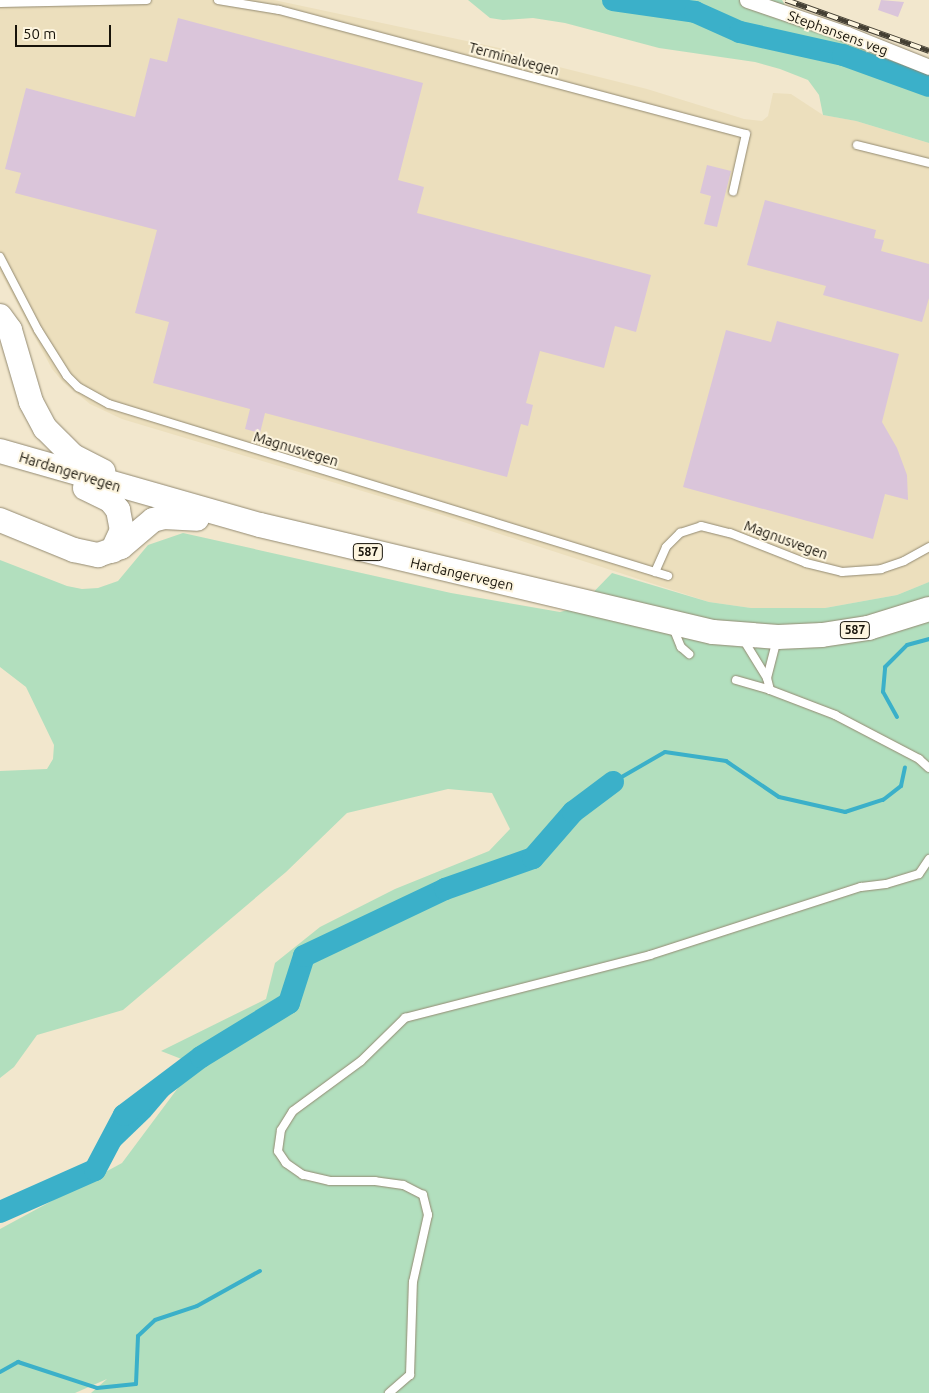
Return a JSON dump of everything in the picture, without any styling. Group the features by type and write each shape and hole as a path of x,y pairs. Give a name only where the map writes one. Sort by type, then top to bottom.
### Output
{"main road":[{"name":"587","path":"0,316 10,330 37,415 54,439 73,456 126,478 259,514 311,538"},
{"name":"Hardangervegen","path":"0,451 124,488 311,538 671,624 740,635 778,637 845,632 929,609"},
{"path":"0,460 94,491 110,500 118,510 122,530 112,551"},
{"name":"587","path":"0,520 88,554 112,551 121,547 153,520 181,517 313,547 384,556"}],"street":[{"name":"Stephansens veg","path":"748,0 929,67"}],"lane":[{"path":"0,3 147,0"},
{"name":"Terminalvegen","path":"218,0 288,12 746,134 733,192"},
{"path":"856,145 929,164"},
{"name":"Magnusvegen","path":"0,257 38,330 67,376 78,387 109,404 668,576"},
{"name":"Magnusvegen","path":"655,572 666,547 680,533 701,526 730,533 806,563 842,572 881,569 904,561 929,546"},
{"path":"671,624 676,639 689,654"},
{"path":"740,635 767,678 770,690"},
{"path":"767,678 778,637"},
{"path":"736,680 770,690 835,714 903,750 929,768"},
{"path":"389,1393 410,1374 413,1282 428,1215 423,1194 403,1185 375,1181 330,1181 303,1175 286,1163 278,1151 281,1130 293,1111 361,1061 405,1018 650,956 861,887 886,884 919,874 929,859"}],"shaded area":[{"path":"0,0 274,0 504,49 527,59 647,89 744,119 762,121 768,116 773,93 791,94 823,115 856,121 929,143 929,582 897,595 825,608 751,608 709,602 442,515 122,419 90,404 63,382 52,369 0,271"}],"green space":[{"path":"468,0 782,0 786,7 929,62 929,143 856,121 823,115 819,95 808,80 780,69 755,62 659,48 565,23 533,18 503,20 490,18"},
{"path":"183,533 451,593 560,612 579,607 612,573 709,602 751,608 825,608 897,595 929,582 929,1393 91,1393 107,1379 75,1393 0,1393 0,1229 122,1163 201,1057 184,1060 161,1051 266,999 275,963 320,927 395,889 489,851 510,829 492,793 448,789 347,813 286,872 123,1010 37,1035 14,1067 0,1078 0,771 47,769 53,759 54,745 26,687 0,667 0,560 67,586 82,589 98,588 118,581 148,545"}],"water":[{"path":"201,1057 150,1117 95,1170 111,1134 149,1088 168,1069"}],"building":[{"path":"881,0 904,2 898,17 878,10"},
{"path":"178,18 423,83 398,180 424,187 417,213 651,275 636,332 615,326 604,368 540,351 526,403 533,405 528,426 521,424 507,477 265,413 260,433 245,429 250,409 153,383 169,322 135,313 157,230 15,193 21,173 5,169 26,88 135,117 150,58 167,62"},
{"path":"707,165 731,171 717,227 704,224 711,196 700,193"},
{"path":"765,200 876,230 874,238 884,240 881,251 929,264 929,298 922,322 823,295 826,286 747,265"},
{"path":"777,321 899,354 882,422 897,448 907,475 908,500 885,494 873,539 683,487 726,330 771,342"}],"waterway":[{"path":"613,0 695,12 740,32 843,55 929,86"},
{"path":"897,717 883,692 885,667 907,645 929,639"},
{"path":"613,782 665,752 726,761 779,797 845,812 883,800 901,786 905,767"},
{"path":"0,1212 95,1170 124,1115 201,1057 289,1003 304,956 445,889 533,858 573,812 613,782"},
{"path":"0,1372 18,1362 97,1388 136,1384 138,1336 155,1320 197,1306 260,1271"}],"railway":[{"path":"786,0 929,51"}]}
